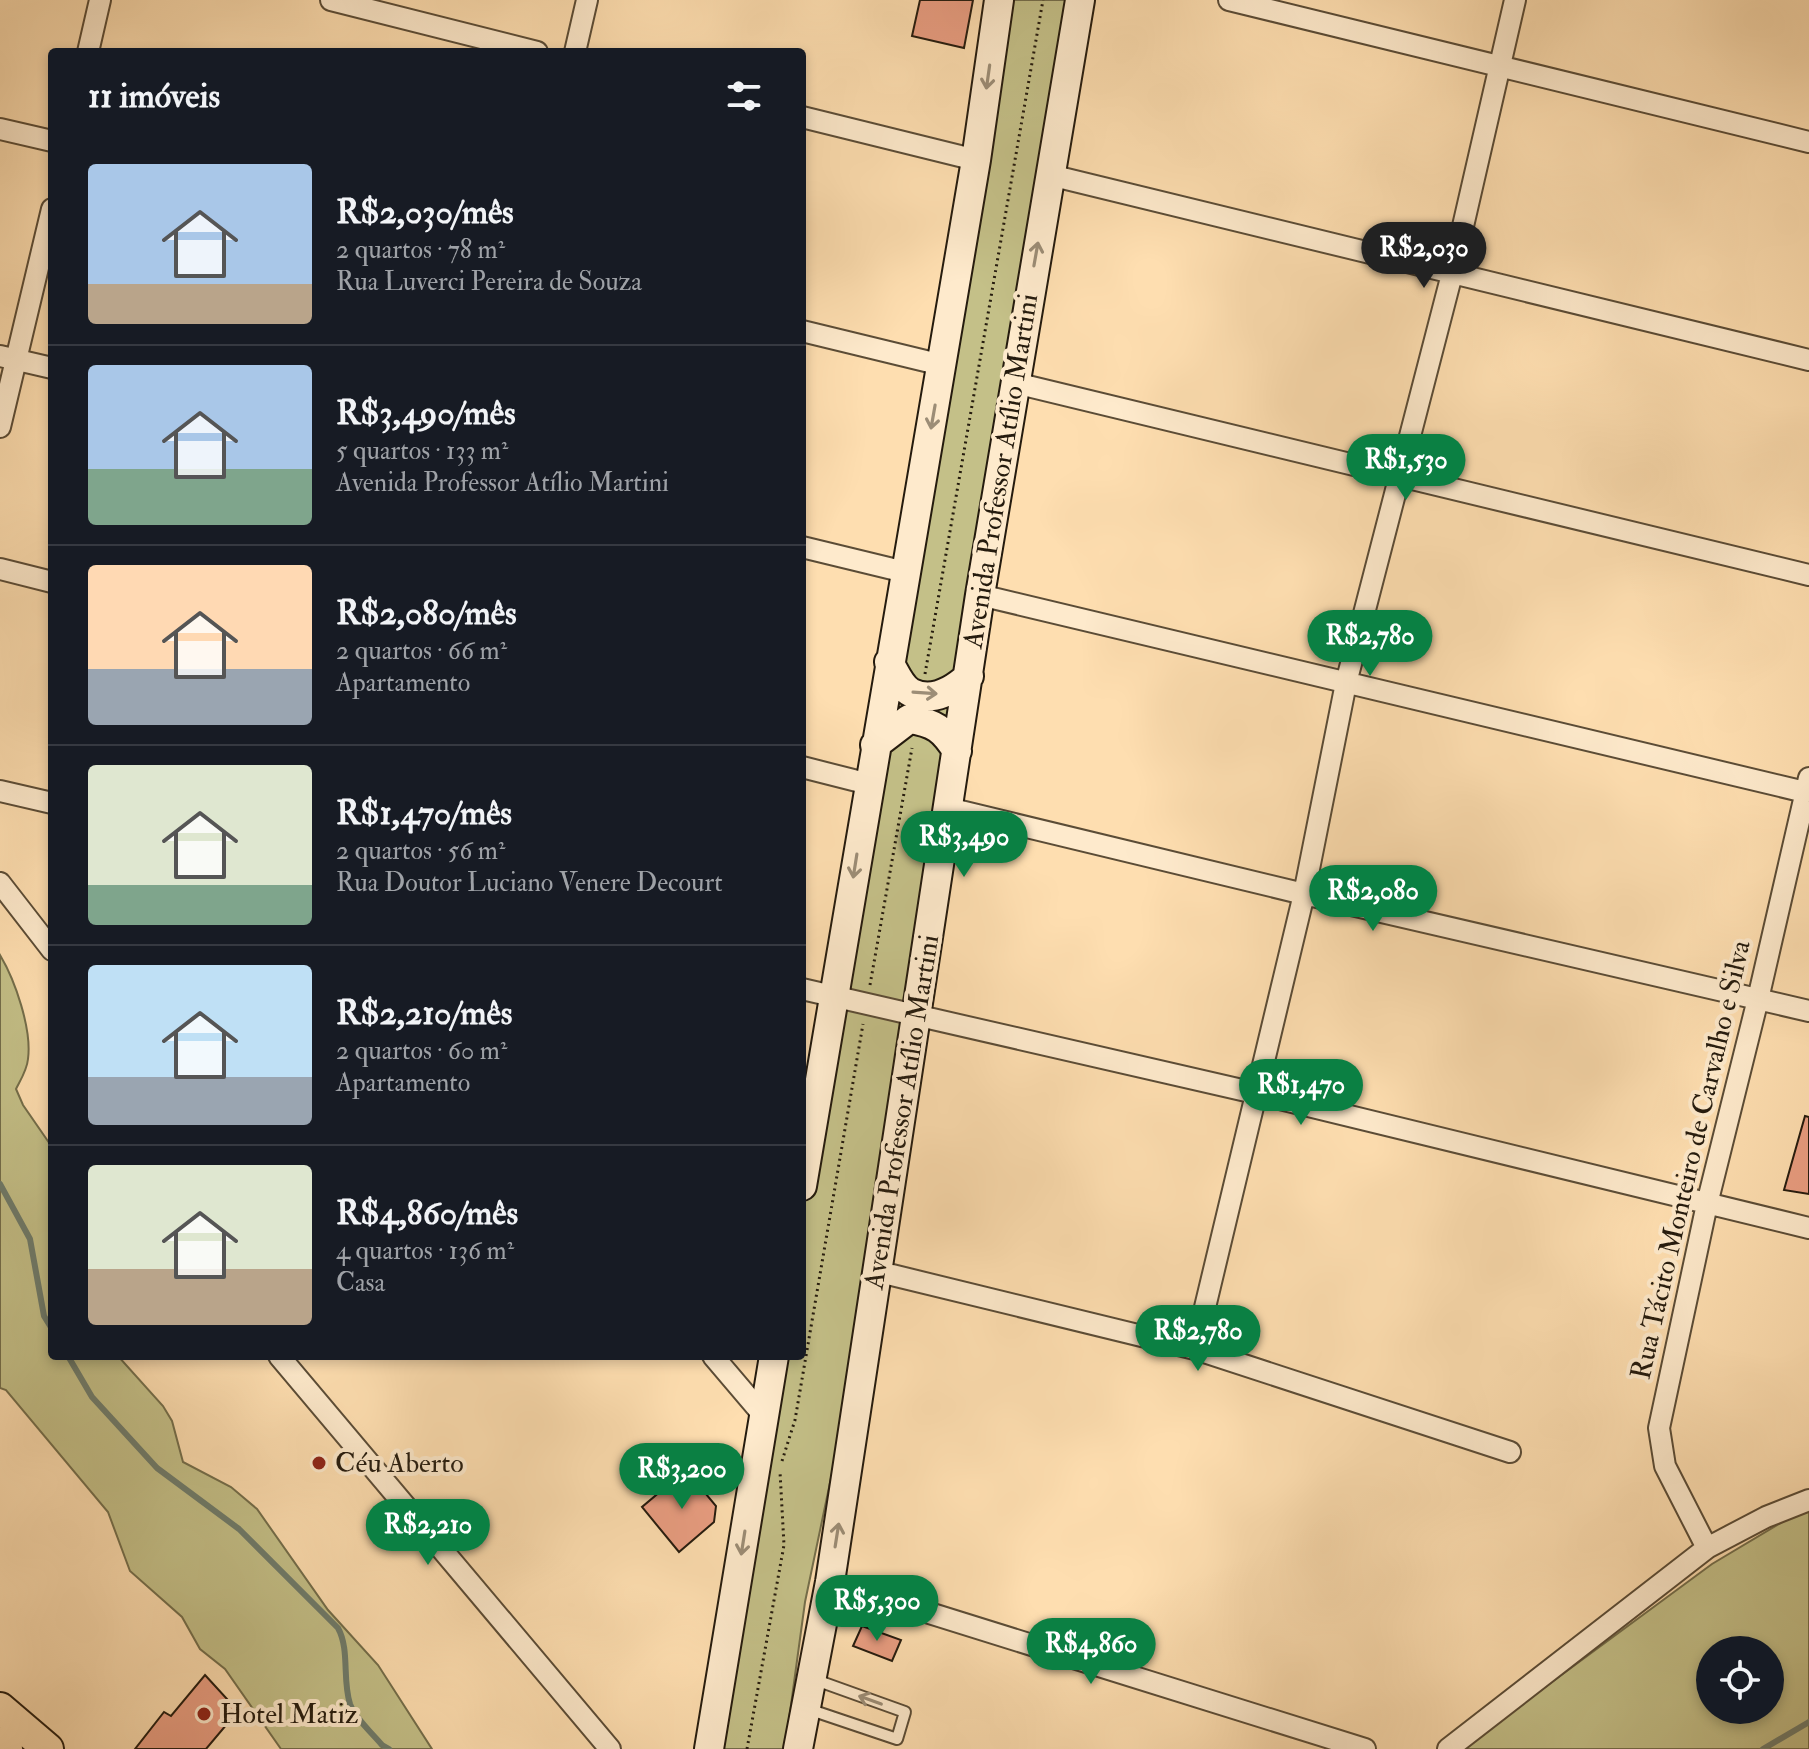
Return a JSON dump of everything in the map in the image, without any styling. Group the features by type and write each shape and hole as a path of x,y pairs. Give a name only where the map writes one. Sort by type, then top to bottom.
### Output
{"main road":[{"path":"806,1162 942,365 999,0"},
{"name":"Avenida Professor Atílio Martini","path":"798,1749 830,1582 980,595 1080,0"},
{"path":"889,662 900,681 912,693 926,722 945,732 957,751"},
{"path":"875,745 933,696 953,690 969,676"},
{"path":"709,1749 773,1360"},
{"path":"0,1708 48,1749"},
{"path":"0,1743 7,1749"}],"street":[{"path":"89,48 100,0"},
{"path":"331,0 521,48"},
{"path":"576,48 587,0"},
{"path":"1229,0 1809,142"},
{"path":"1195,1349 1304,894 1346,683 1452,274 1515,0"},
{"path":"806,118 976,160"},
{"path":"0,129 48,140"},
{"path":"1050,175 1809,360"},
{"path":"0,427 8,358 48,223"},
{"path":"806,332 942,365"},
{"path":"8,358 48,367"},
{"path":"1015,383 1809,575"},
{"path":"806,548 905,572"},
{"path":"0,569 48,581"},
{"path":"980,595 1346,683 1807,785"},
{"path":"806,768 869,784"},
{"name":"Rua Tácito Monteiro de Carvalho e Silva","path":"1707,1548 1665,1466 1659,1428 1707,1204 1807,785"},
{"path":"0,791 48,802"},
{"path":"948,808 1809,1011"},
{"path":"0,883 48,945"},
{"path":"806,990 918,1013 1809,1228"},
{"path":"892,1275 1195,1349 1510,1452"},
{"path":"282,1360 610,1749"},
{"path":"716,1360 764,1416"},
{"path":"1448,1749 1707,1548 1766,1517 1809,1500"},
{"path":"830,1582 1365,1749"}],"lane":[{"path":"806,1709 897,1739 905,1712 812,1679"}],"path":[{"path":"806,1356 1043,0"},
{"path":"747,1749 784,1545 780,1467 795,1420 805,1360"}],"shaded area":[{"path":"1002,0 1073,0 840,1435 805,1602 785,1749 712,1749 775,1360 806,1360 806,1179"},
{"path":"0,955 17,991 29,1047 24,1074 16,1089 48,1141 48,1360 122,1360 163,1406 172,1421 183,1462 231,1487 257,1509 328,1610 378,1665 432,1749 281,1749 225,1669 200,1649 182,1617 130,1571 108,1512 6,1390 0,1388"},
{"path":"1809,1506 1809,1749 1461,1749 1712,1564"}],"building":[{"path":"920,0 973,0 964,48 912,36"},
{"path":"1805,1116 1809,1117 1809,1194 1784,1190"},
{"path":"686,1470 716,1506 714,1522 679,1552 642,1507"},
{"path":"862,1626 901,1640 892,1661 853,1646"},
{"name":"Hotel Matiz","path":"205,1675 238,1711 206,1749 135,1749 164,1712 171,1716"}],"waterway":[{"path":"0,1184 30,1239 44,1316 48,1322"},
{"path":"70,1360 92,1397 157,1468 239,1529 338,1628 344,1646 350,1704 364,1725 389,1749"},
{"path":"1763,1749 1809,1722"}],"place":[{"name":"Céu Aberto","path":"319,1463"},
{"name":"Hotel Matiz","path":"204,1714"}]}
